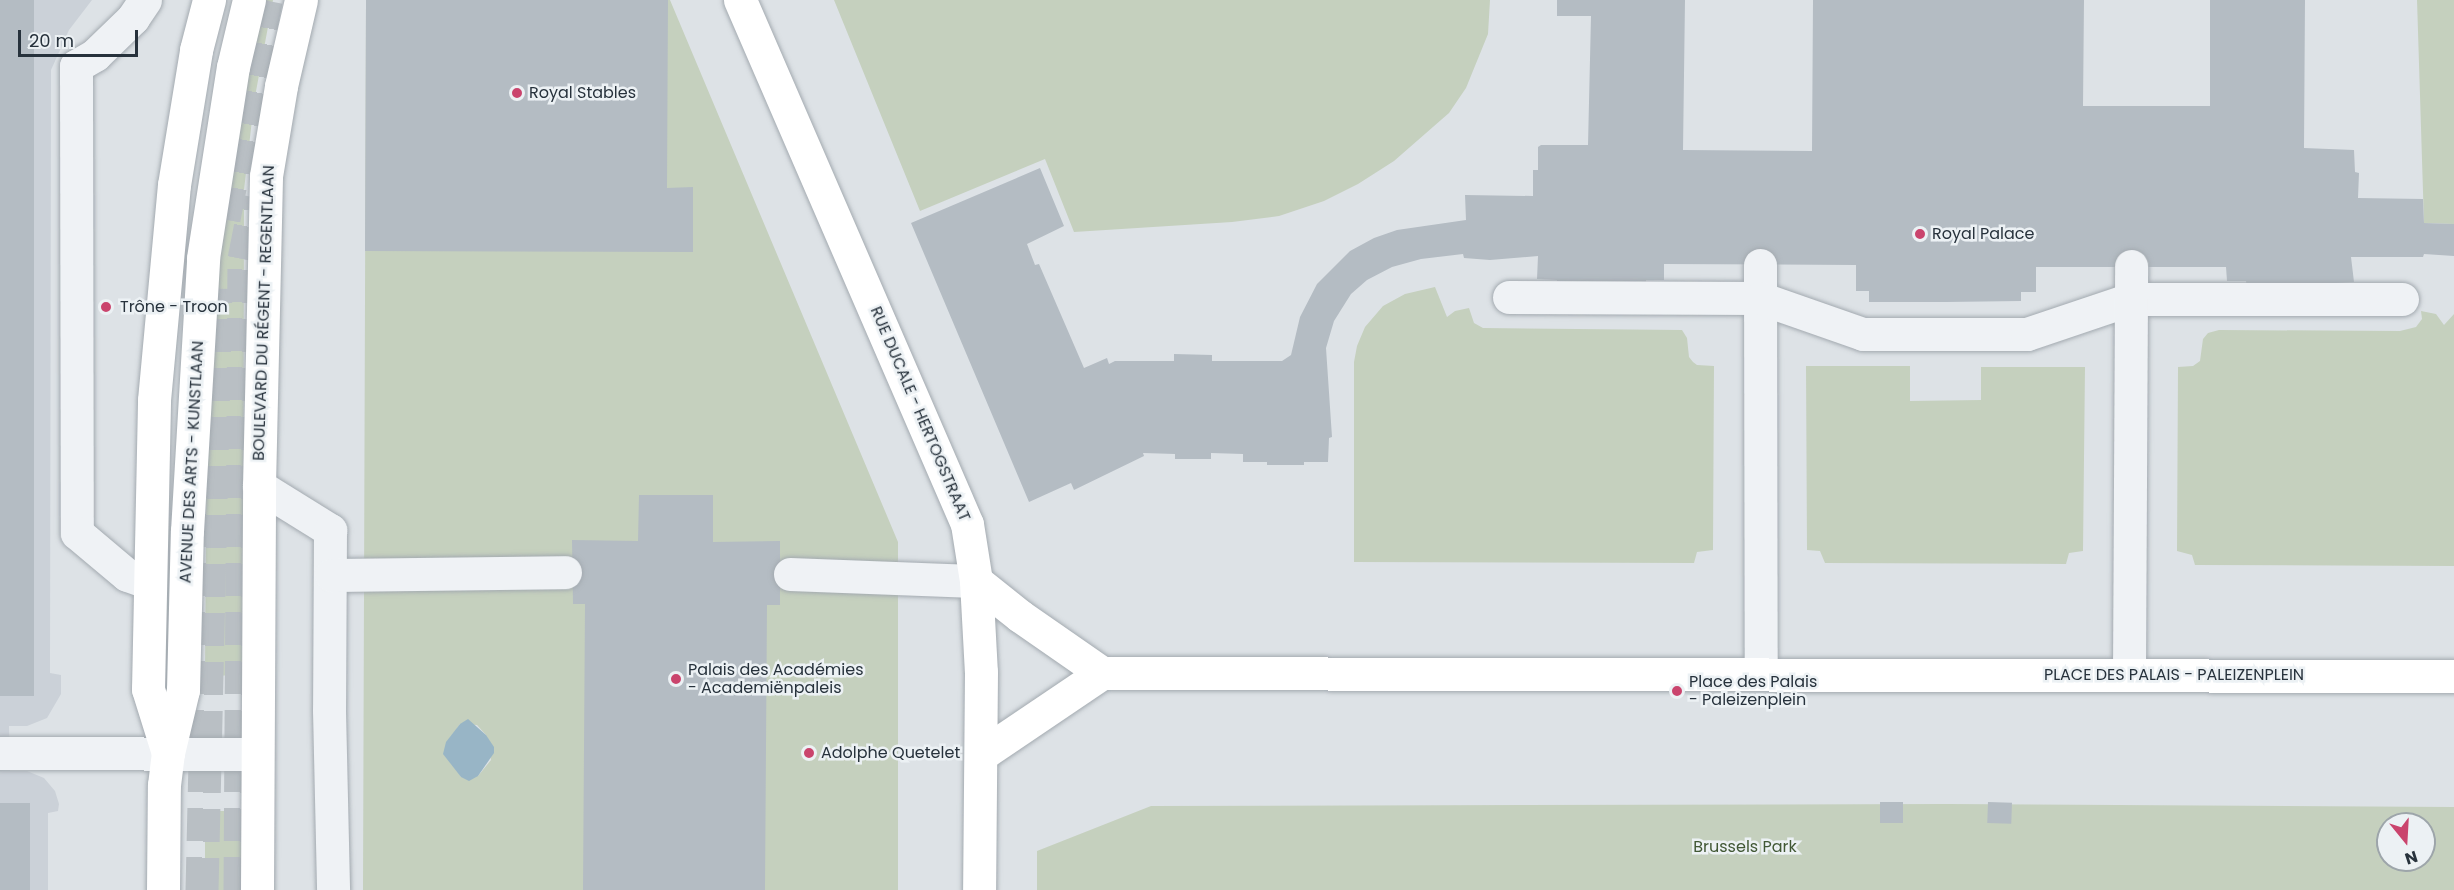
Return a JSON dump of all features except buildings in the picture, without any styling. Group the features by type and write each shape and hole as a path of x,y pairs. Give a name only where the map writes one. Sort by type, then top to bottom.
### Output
{"main road":[{"path":"168,753 148,689 154,400 172,209 196,51 208,0"},
{"name":"AVENUE DES ARTS - KUNSTLAAN","path":"163,890 164,785 168,753 183,690 187,531 203,258 233,66 249,0"},
{"name":"BOULEVARD DU RÉGENT - REGENTLAAN","path":"257,890 259,486 266,176 281,86 301,0"},
{"name":"RUE DUCALE - HERTOGSTRAAT","path":"741,0 967,524 976,581 982,754 979,890"},
{"path":"976,581 1020,616 1102,673 982,754"},
{"name":"PLACE DES PALAIS - PALEIZENPLEIN","path":"1102,673 2454,676"}],"street":[{"path":"145,0 133,18 95,55 76,66 77,533 127,575 150,583"},
{"path":"1760,265 1761,674"},
{"path":"2129,675 2131,267"},
{"path":"1509,297 1760,298 1863,334 2027,334 2131,299 2402,299"},
{"path":"259,486 330,530 328,710 333,890"},
{"path":"331,575 564,572"},
{"path":"790,574 976,581"},
{"path":"0,753 257,754"}],"shaded area":[{"path":"0,0 92,0 69,30 51,70 50,673 61,675 61,694 47,718 27,726 9,726 10,771 27,771 44,778 55,791 59,804 58,811 48,813 48,890 0,890"}],"green space":[{"path":"263,0 273,0 254,102 244,190 243,675 205,676 207,399 218,256 248,70"},
{"path":"366,0 670,0 898,542 898,890 363,890","holes":["460,724 477,725 486,735 491,760 478,776 461,777 458,772 456,730"]},
{"path":"834,0 1490,0 1488,34 1466,88 1449,113 1394,161 1358,184 1324,201 1279,216 1232,222 1074,232 1045,159 920,211"},
{"path":"2417,0 2454,0 2454,224 2424,223"},
{"path":"1435,287 1447,317 1455,311 1469,308 1474,323 1483,328 1682,330 1687,338 1689,357 1693,362 1697,365 1714,366 1713,550 1697,552 1694,563 1354,562 1354,362 1357,346 1365,327 1383,306 1405,294"},
{"path":"2421,311 2436,314 2444,325 2454,314 2454,566 2195,565 2192,555 2177,551 2178,367 2193,366 2200,361 2203,339 2208,333 2219,330 2400,331 2416,327 2422,319"},
{"path":"1806,366 1910,366 1910,401 1981,400 1981,367 2085,367 2083,551 2069,553 2066,564 1825,563 1820,551 1807,550"},
{"name":"Brussels Park","path":"1946,804 2454,807 2454,890 1037,890 1037,851 1151,806"},
{"path":"205,811 242,811 242,890 205,890"}],"water":[{"path":"468,719 486,735 494,747 494,753 478,776 469,781 461,777 443,754 446,742 460,724"}],"tunnel":[{"path":"224,219 266,0"},
{"path":"240,890 244,259 256,197"},
{"path":"202,890 216,288"}],"place":[{"name":"Royal Stables","path":"517,93"},
{"name":"Royal Palace","path":"1920,234"},
{"name":"Trône - Troon","path":"106,307"},
{"name":"Palais des Académies - Academiënpaleis","path":"676,679"},
{"name":"Place des Palais - Paleizenplein","path":"1677,691"},
{"name":"Adolphe Quetelet","path":"809,753"}]}
